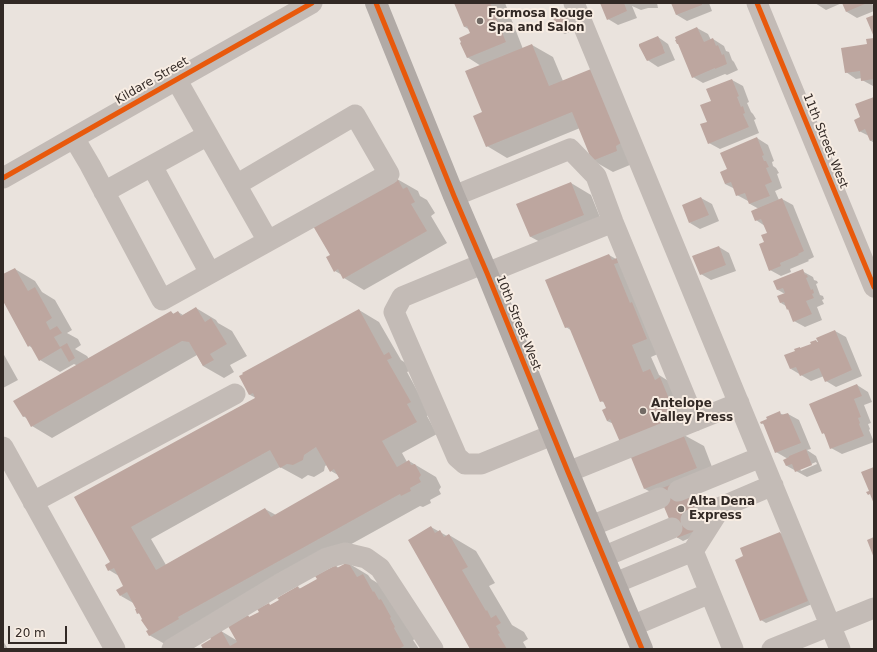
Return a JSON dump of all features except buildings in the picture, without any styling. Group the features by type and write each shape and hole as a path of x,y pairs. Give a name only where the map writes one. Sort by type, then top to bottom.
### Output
{"main road":[{"name":"10th Street West","path":"376,3 552,435 642,649"}],"street":[{"name":"Kildare Street","path":"3,178 312,3"},
{"path":"574,3 840,649"},
{"name":"11th Street West","path":"757,3 874,287"},
{"path":"176,79 268,241"},
{"path":"74,138 162,300 389,174 355,115 236,185"},
{"path":"104,192 208,135"},
{"path":"454,196 570,149 596,176 613,222 695,421"},
{"path":"152,166 210,273"},
{"path":"552,435 481,464 465,464 457,458 394,312 402,297 613,222"},
{"path":"33,502 235,394"},
{"path":"568,472 739,403"},
{"path":"3,447 115,649"},
{"path":"591,526 761,457"},
{"path":"604,557 773,485"},
{"path":"615,583 694,550 721,507"},
{"path":"694,550 733,649"},
{"path":"172,649 280,584 327,558 345,553 366,558 380,568 433,649"},
{"path":"632,626 710,593"},
{"path":"772,649 874,608"}],"cycle path":[{"path":"3,178 312,3"},
{"path":"376,3 454,196 642,649"},
{"path":"757,3 874,287"}],"place":[{"name":"Formosa Rouge Spa and Salon","path":"480,21"},
{"name":"Antelope Valley Press","path":"643,411"},
{"name":"Alta Dena Express","path":"681,509"}]}
